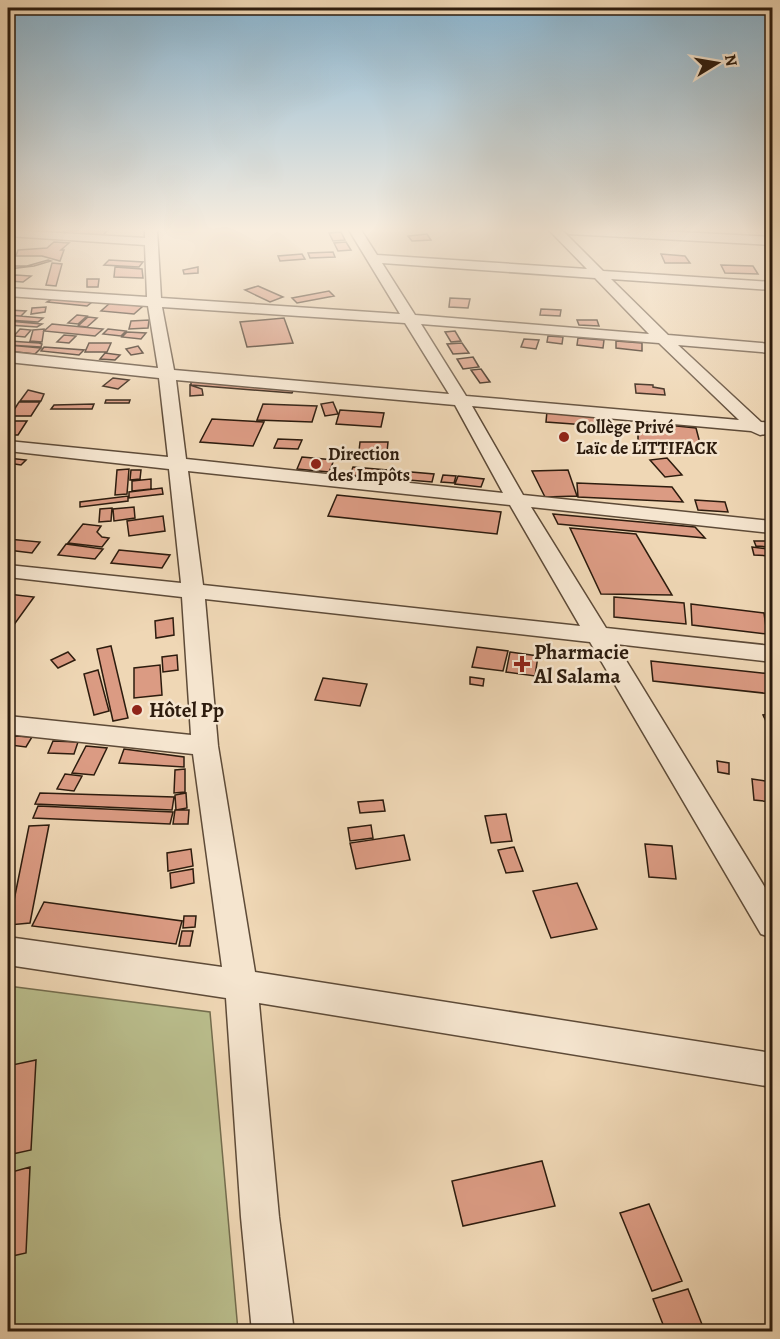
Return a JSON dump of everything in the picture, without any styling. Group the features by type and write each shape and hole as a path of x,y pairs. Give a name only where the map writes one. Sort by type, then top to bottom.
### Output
{"street":[{"path":"16,292 411,319 772,348"},
{"path":"154,292 167,374 193,592 205,746 241,985 260,1217 273,1332"},
{"path":"395,292 772,925"},
{"path":"617,292 663,339 764,427 772,442"},
{"path":"8,357 167,374 764,427"},
{"path":"8,446 772,527"},
{"path":"8,571 772,654"},
{"path":"8,725 205,746"},
{"path":"8,951 241,985 772,1070"}],"green space":[{"path":"8,986 210,1012 238,1331 8,1332"}],"building":[{"path":"250,292 273,292 283,297 270,302"},
{"path":"321,292 330,292 334,296 297,303 292,298"},
{"path":"450,298 470,299 468,308 449,307"},
{"path":"52,299 92,302 87,306 47,302"},
{"path":"110,303 143,306 134,314 101,311"},
{"path":"46,307 45,312 31,314 32,308"},
{"path":"541,309 561,310 560,316 540,315"},
{"path":"8,310 26,311 21,316 8,315"},
{"path":"8,315 43,318 38,322 8,320"},
{"path":"77,315 87,316 78,324 68,323"},
{"path":"88,317 97,318 87,327 78,326"},
{"path":"284,318 293,343 247,347 240,322"},
{"path":"149,320 148,328 129,329 131,321"},
{"path":"577,320 597,320 599,326 579,325"},
{"path":"8,321 42,324 37,327 8,325"},
{"path":"52,324 103,329 95,336 44,331"},
{"path":"20,329 31,330 25,337 14,336"},
{"path":"44,329 42,342 30,341 33,330"},
{"path":"108,329 126,331 121,336 103,334"},
{"path":"455,331 461,341 451,342 445,332"},
{"path":"127,332 146,333 141,339 122,337"},
{"path":"64,335 76,336 69,343 57,342"},
{"path":"548,336 563,337 562,344 547,342"},
{"path":"578,338 604,340 603,348 577,345"},
{"path":"524,339 539,340 536,349 521,347"},
{"path":"9,341 42,344 41,347 8,345"},
{"path":"616,341 642,343 642,351 616,348"},
{"path":"89,343 111,343 107,352 85,352"},
{"path":"462,343 469,353 453,354 447,344"},
{"path":"8,345 41,348 35,354 8,351"},
{"path":"138,346 143,353 131,355 126,349"},
{"path":"44,347 84,350 79,355 41,351"},
{"path":"105,353 120,355 115,360 100,359"},
{"path":"473,357 479,367 463,369 457,359"},
{"path":"481,369 490,382 480,383 471,370"},
{"path":"113,378 129,380 118,389 103,386"},
{"path":"191,379 295,388 292,393 191,385"},
{"path":"635,384 653,385 653,387 664,389 665,395 636,393"},
{"path":"190,385 202,389 203,395 190,396"},
{"path":"28,390 44,394 41,401 20,401"},
{"path":"106,400 130,400 129,403 105,403"},
{"path":"19,402 40,402 31,416 10,416"},
{"path":"333,402 338,414 325,416 321,404"},
{"path":"94,404 92,409 51,409 54,405"},
{"path":"263,404 317,406 312,422 257,420"},
{"path":"340,410 384,413 381,427 336,424"},
{"path":"547,411 600,416 600,426 546,422"},
{"path":"212,419 264,422 253,446 200,442"},
{"path":"8,421 27,421 18,435 8,435"},
{"path":"638,422 696,428 702,451 638,445"},
{"path":"278,439 302,440 298,449 274,448"},
{"path":"360,442 388,442 387,452 359,451"},
{"name":"Direction des Impôts","path":"302,457 334,460 329,472 297,469"},
{"path":"8,458 26,460 21,465 8,463"},
{"path":"667,458 682,475 665,477 650,460"},
{"path":"353,467 434,474 432,482 350,475"},
{"path":"129,469 127,494 115,495 117,470"},
{"path":"131,470 141,470 140,479 130,480"},
{"path":"568,470 577,496 545,497 532,471"},
{"path":"443,475 456,476 454,483 441,482"},
{"path":"458,476 484,479 481,487 455,484"},
{"path":"151,479 151,489 132,491 132,481"},
{"path":"577,483 672,487 683,502 578,497"},
{"path":"162,488 163,494 129,498 129,492"},
{"path":"337,495 501,512 497,534 328,516"},
{"path":"128,496 128,501 80,507 80,502"},
{"path":"695,500 725,502 728,512 698,510"},
{"path":"134,507 135,518 114,521 113,509"},
{"path":"112,508 111,521 99,522 100,509"},
{"path":"553,514 695,527 705,538 558,524"},
{"path":"163,516 165,531 129,536 127,521"},
{"path":"83,524 101,526 97,532 102,537 109,538 102,547 68,543"},
{"path":"570,528 636,534 672,595 601,594"},
{"path":"8,539 40,542 32,553 8,550"},
{"path":"754,541 769,541 771,547 756,546"},
{"path":"66,544 103,549 95,559 58,555"},
{"path":"752,547 769,549 771,556 754,555"},
{"path":"119,550 170,555 162,568 111,563"},
{"path":"8,594 34,597 8,633"},
{"path":"614,597 684,603 686,624 614,617"},
{"path":"691,604 764,613 767,634 692,625"},
{"path":"173,618 174,635 156,638 155,621"},
{"path":"111,646 128,718 113,721 97,649"},
{"path":"477,647 508,651 503,671 472,667"},
{"path":"68,652 75,660 58,668 51,660"},
{"name":"Pharmacie Al Salama","path":"510,652 538,656 535,676 506,672"},
{"path":"177,655 178,670 163,672 162,657"},
{"path":"651,661 772,674 772,694 653,681"},
{"path":"160,665 162,695 134,698 134,668"},
{"path":"98,670 109,711 94,715 84,674"},
{"path":"470,677 484,679 483,686 470,684"},
{"path":"323,678 367,684 360,706 315,700"},
{"path":"772,714 772,733 763,715"},
{"path":"15,736 32,737 26,747 10,745"},
{"path":"53,741 78,742 74,754 48,753"},
{"path":"86,746 107,748 94,775 72,773"},
{"path":"124,749 184,757 184,767 119,763"},
{"path":"717,761 729,763 729,774 718,772"},
{"path":"185,769 185,792 174,793 175,770"},
{"path":"65,774 82,776 74,791 57,789"},
{"path":"752,779 772,782 772,802 754,800"},
{"path":"40,793 174,797 172,810 35,804"},
{"path":"186,793 187,808 176,810 175,795"},
{"path":"383,800 385,811 360,813 358,802"},
{"path":"38,806 173,812 170,824 33,818"},
{"path":"175,810 189,810 188,824 173,824"},
{"path":"506,814 512,841 491,843 485,816"},
{"path":"49,825 30,923 9,925 29,826"},
{"path":"371,825 373,838 350,841 348,828"},
{"path":"404,835 410,860 356,869 350,843"},
{"path":"645,844 672,846 676,879 649,877"},
{"path":"514,847 523,871 506,873 498,850"},
{"path":"191,849 193,866 168,871 167,853"},
{"path":"193,869 194,883 171,888 170,873"},
{"path":"577,883 597,929 551,938 533,891"},
{"path":"44,902 182,921 176,944 32,926"},
{"path":"184,916 196,916 195,927 183,928"},
{"path":"182,931 193,931 190,946 179,946"},
{"path":"36,1060 31,1150 8,1155 12,1065"},
{"path":"542,1161 555,1206 463,1226 452,1181"},
{"path":"30,1167 26,1253 8,1257 8,1173"},
{"path":"649,1204 682,1281 652,1291 620,1213"},
{"path":"688,1289 705,1332 666,1332 653,1299"}],"place":[{"name":"Collège Privé Laïc de LITTIFACK","path":"564,437"},
{"name":"Direction des Impôts","path":"316,464"},
{"name":"Pharmacie Al Salama","path":"522,664"},
{"name":"Hôtel Pp","path":"137,710"}]}
